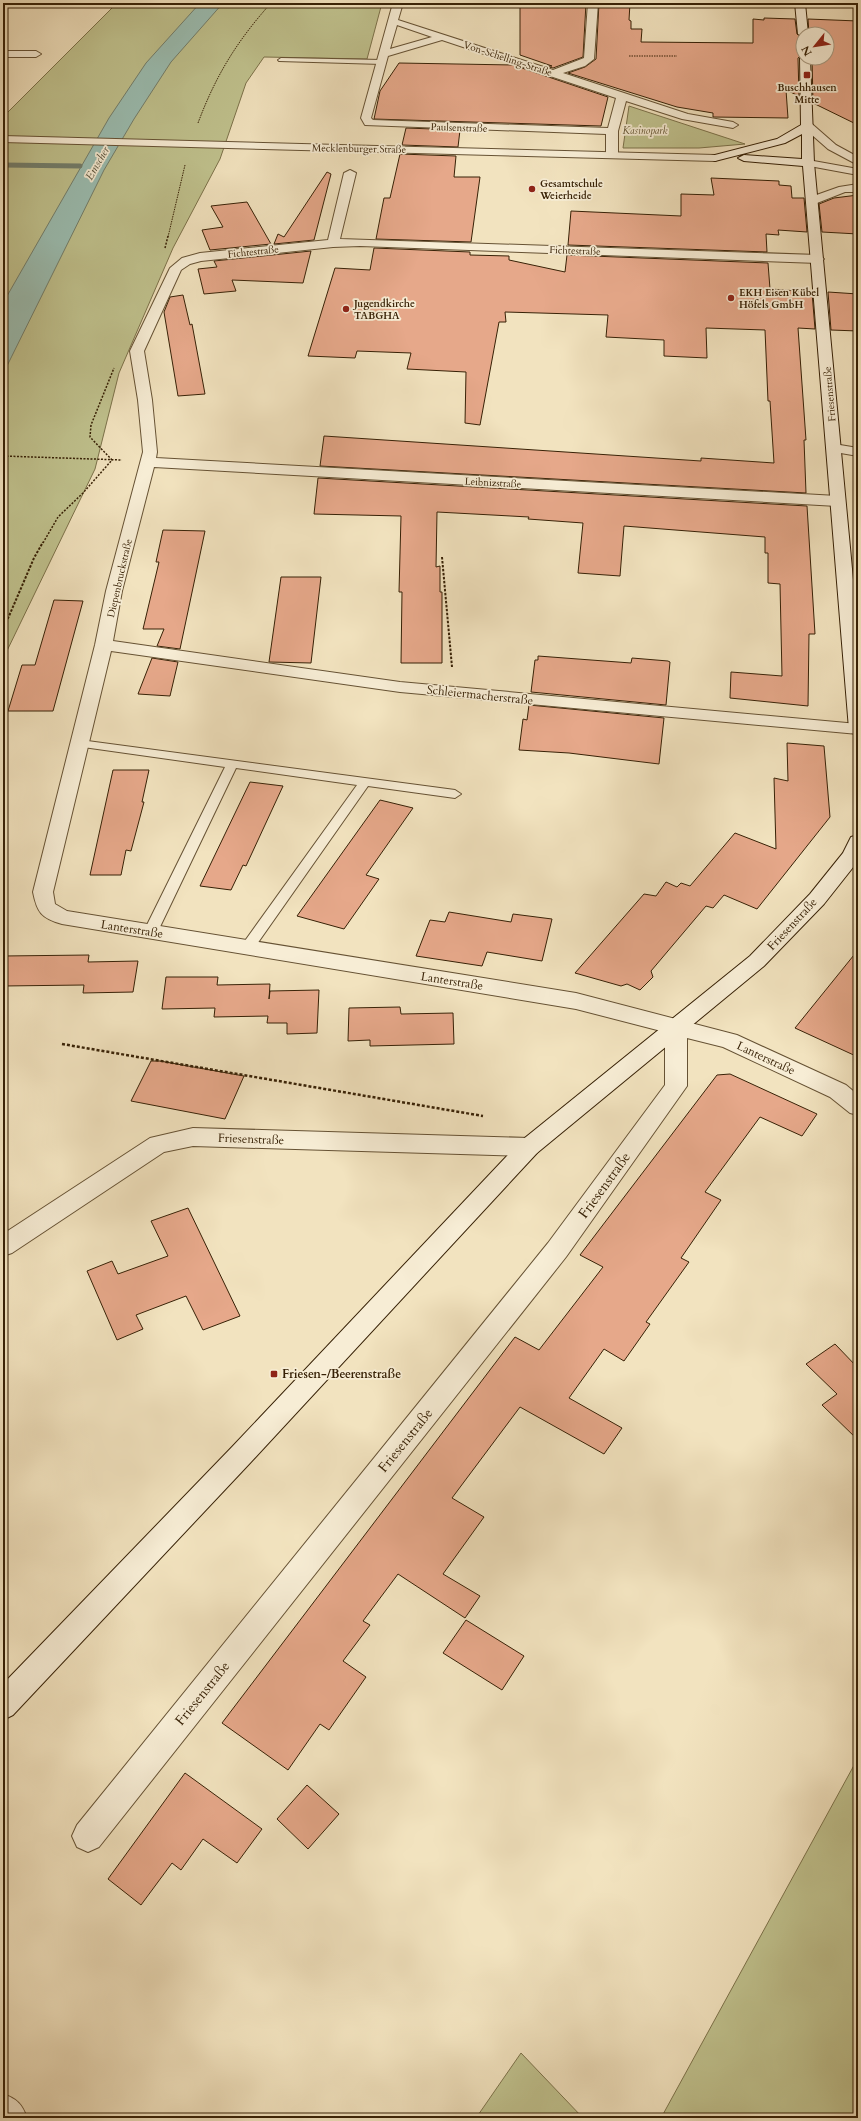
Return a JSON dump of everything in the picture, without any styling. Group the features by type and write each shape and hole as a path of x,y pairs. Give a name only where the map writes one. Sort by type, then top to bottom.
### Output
{"street":[{"name":"Paulsenstraße","path":"398,3 366,118 369,123 612,131"},
{"path":"554,73 581,64 589,59 593,3"},
{"path":"800,3 802,26"},
{"name":"Von-Schelling-Straße","path":"393,21 686,117 733,125"},
{"path":"383,58 442,37"},
{"path":"3,54 36,54"},
{"name":"Friesenstraße","path":"805,66 808,163 818,259 837,501 858,729"},
{"path":"612,155 612,131 622,96"},
{"path":"808,126 832,147 858,162"},
{"name":"Mecklenburger Straße","path":"715,158 781,141 808,126"},
{"name":"Mecklenburger Straße","path":"3,139 715,158 808,163 858,172"},
{"path":"333,242 350,173"},
{"path":"812,201 843,190 858,188"},
{"name":"Fichtestraße","path":"176,268 186,261 200,257 333,242 404,243 818,259"},
{"name":"Diepenbruckstraße","path":"43,892 104,645 114,591 150,452 145,400 137,351 176,268"},
{"path":"834,448 858,452"},
{"name":"Leibnizstraße","path":"148,462 837,501"},
{"name":"Schleiermacherstraße","path":"104,645 400,687 858,729"},
{"name":"Friesenstraße","path":"3,1705 241,1455 529,1146 757,961 817,899 852,855 858,841"},
{"name":"Lanterstraße","path":"43,892 46,908 62,917 576,1001 676,1026 729,1041 838,1091 858,1107"},
{"name":"Friesenstraße","path":"88,1836 552,1256 676,1086 676,1026"},
{"name":"Friesenstraße","path":"3,1246 158,1144 173,1140 193,1137 529,1146"},
{"path":"3,2111 10,2118"}],"lane":[{"path":"281,60 383,58"},
{"path":"80,744 455,794"},
{"path":"151,931 232,765"},
{"path":"247,948 365,782"}],"path":[{"path":"288,3 287,5 292,6 297,3"},
{"path":"629,56 677,56"},
{"path":"3,456 112,460"},
{"path":"442,557 451,667 476,695"},
{"path":"62,1044 489,1117"}],"green space":[{"path":"117,3 382,3 367,59 264,57 246,83 220,159 173,248 119,373 95,469 3,659 3,117"},
{"name":"Kasinopark","path":"629,106 745,144 699,148 623,148"},
{"path":"858,1758 858,2118 661,2118"},
{"path":"521,2053 583,2118 476,2118"}],"water":[{"name":"Emscher","path":"200,3 223,3 171,62 134,119 104,170 3,374 3,303 109,118 146,63"}],"building":[{"path":"520,3 586,3 583,57 553,68 545,66 552,66 520,55"},
{"path":"599,3 630,3 629,20 631,21 631,29 642,29 641,42 753,43 753,19 795,19 795,66 798,66 799,96 786,90 788,118 713,117 713,113 677,107 568,73 585,67 596,59"},
{"path":"808,19 858,21 858,125 813,103 812,66 835,66 835,26 808,26"},
{"path":"399,63 513,65 608,97 601,126 374,119 380,91"},
{"path":"406,128 460,130 458,147 402,145"},
{"path":"400,154 456,156 454,177 480,177 471,242 376,239 384,198 390,198"},
{"path":"327,172 331,174 314,240 274,244 278,234 284,237"},
{"path":"711,178 779,181 779,185 791,186 792,198 804,198 807,232 778,230 779,235 766,234 767,252 568,245 571,211 681,216 681,194 714,195"},
{"path":"858,195 858,234 822,232 819,204 834,198"},
{"path":"247,202 271,244 210,250 202,230 223,227 211,206"},
{"path":"374,248 470,252 470,255 509,256 509,260 565,272 567,255 768,263 770,289 812,292 815,329 798,328 806,440 804,440 806,493 320,466 324,436 701,461 701,458 774,463 770,401 768,401 765,330 706,328 707,358 664,356 664,340 606,337 608,315 505,312 506,322 499,322 480,425 465,423 466,372 407,369 411,353 357,351 355,358 308,356 335,268 370,270"},
{"path":"311,251 303,283 232,280 236,291 204,294 198,269 217,267 214,261"},
{"path":"828,292 858,294 858,331 831,330"},
{"path":"183,295 190,325 192,324 205,394 178,396 164,312 170,297"},
{"path":"318,478 807,506 815,634 809,634 808,706 730,698 731,672 782,676 780,584 768,583 768,553 765,553 765,537 624,526 620,576 578,573 583,523 528,519 529,517 437,512 436,567 440,566 440,592 442,592 442,663 401,663 402,592 399,592 401,516 314,514"},
{"path":"163,530 205,531 180,649 157,646 164,629 143,629 159,562 156,562"},
{"path":"281,577 321,577 311,663 269,662"},
{"path":"54,600 83,601 53,711 8,711 22,665 35,665"},
{"path":"538,656 631,663 632,658 668,661 670,662 666,705 531,692 535,660 538,660"},
{"path":"152,658 178,662 170,696 138,694"},
{"path":"529,705 664,718 659,764 569,753 519,750 523,719 527,720"},
{"path":"787,743 824,746 830,817 757,909 724,895 713,908 706,906 651,971 653,977 640,990 627,984 621,986 575,973 644,894 656,896 666,882 677,887 681,883 690,886 735,833 776,849 774,778 788,781"},
{"path":"113,770 149,770 142,802 144,802 131,851 126,850 121,875 90,875"},
{"path":"250,782 283,786 246,866 243,865 231,890 200,886"},
{"path":"380,800 413,808 366,875 379,879 344,929 297,916"},
{"path":"449,912 511,922 513,914 552,919 542,961 487,952 482,966 416,956 430,920 445,922"},
{"path":"858,950 858,1057 795,1028"},
{"path":"89,955 88,962 138,961 133,992 83,993 84,985 3,986 3,956"},
{"path":"166,977 218,977 217,985 270,984 269,999 270,991 319,990 317,1033 287,1034 287,1023 267,1023 268,1016 214,1017 215,1008 162,1009"},
{"path":"400,1007 401,1014 453,1013 454,1044 370,1046 370,1040 348,1041 349,1008"},
{"path":"151,1061 160,1061 244,1076 225,1119 131,1101"},
{"path":"730,1074 817,1114 802,1136 760,1117 705,1192 721,1200 681,1258 689,1262 646,1322 650,1324 624,1361 604,1349 569,1398 622,1428 604,1454 520,1407 452,1498 484,1517 443,1574 480,1596 465,1618 398,1574 363,1621 370,1625 343,1661 366,1677 329,1730 320,1724 288,1770 222,1723 515,1337 539,1350 603,1267 580,1255 717,1075"},
{"path":"188,1208 240,1316 203,1330 186,1296 136,1315 143,1329 117,1340 87,1271 112,1261 118,1274 168,1256 151,1221"},
{"path":"835,1344 858,1368 858,1440 822,1405 837,1394 806,1364"},
{"path":"466,1620 524,1656 502,1690 443,1653"},
{"path":"185,1773 262,1829 237,1863 203,1839 181,1870 172,1863 141,1905 108,1879"},
{"path":"307,1785 339,1814 308,1849 277,1819"}],"waterway":[{"path":"3,165 80,166"}],"place":[{"name":"Buschhausen Mitte","path":"807,75"},
{"name":"Gesamtschule Weierheide","path":"532,189"},
{"name":"EKH Eisen Kübel Höfels GmbH","path":"731,298"},
{"name":"Jugendkirche TABGHA","path":"346,309"},
{"name":"Friesen-/Beerenstraße","path":"274,1374"}]}
